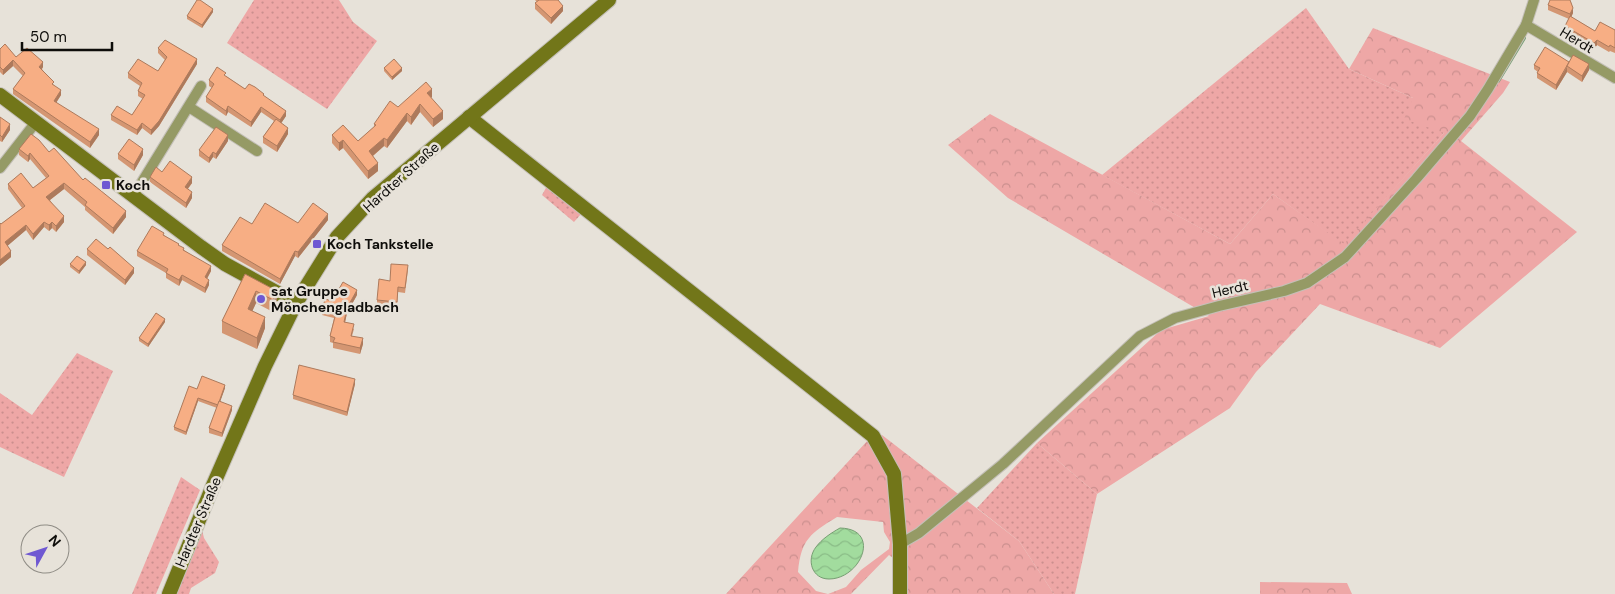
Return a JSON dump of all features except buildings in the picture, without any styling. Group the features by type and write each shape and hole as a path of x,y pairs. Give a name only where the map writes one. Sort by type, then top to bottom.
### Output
{"street":[{"name":"Hardter Straße","path":"168,594 265,366 296,303 337,237 373,198 609,0"},
{"name":"Herdt","path":"900,544 919,532 1003,464 1140,336 1175,318 1284,291 1307,283 1345,257 1470,116 1526,24 1534,0"},
{"name":"Herdt","path":"1526,24 1615,78"},
{"path":"134,195 201,86"},
{"path":"0,95 225,264 296,303"},
{"path":"189,107 257,151"},
{"path":"469,117 873,436 894,474 900,544 900,594"},
{"path":"0,168 36,122"}],"green space":[{"path":"254,0 339,0 353,22 377,41 327,109 227,43"},
{"path":"1306,8 1349,69 1413,98 1444,133 1344,245 1273,194 1230,244 1102,175"},
{"path":"1373,28 1510,82 1503,93 1461,141 1577,232 1440,348 1320,304 1256,372 1230,408 1097,494 1037,443 1161,330 1209,316 1008,198 948,145 990,114 1230,244 1273,194 1344,244 1444,133 1404,119 1413,98 1349,69"},
{"path":"547,186 582,213 574,222 542,195"},
{"path":"77,353 113,371 64,477 0,447 0,393 32,415"},
{"path":"882,435 1019,541 1054,594 893,594 893,558 889,555 851,594 828,594 726,594 869,439","holes":["837,517 883,522 884,532 890,542 889,549 861,570 846,587 828,594 816,591 798,572 799,561 809,538"]},
{"path":"1037,443 1097,494 1075,594 1054,594 1019,541 977,508"},
{"path":"181,477 200,490 156,594 132,594"},
{"path":"202,530 204,538 219,562 215,573 191,588 189,594 176,594"},
{"path":"1260,582 1347,583 1352,594 1260,594"}],"water":[{"path":"840,528 853,530 860,536 863,545 862,554 858,563 850,571 840,577 823,578 818,576 812,568 811,557 816,547 824,539"}],"waterway":[{"path":"1498,81 1524,38"}],"place":[{"name":"Koch","path":"106,185"},
{"name":"Koch Tankstelle","path":"317,244"},
{"name":"sat Gruppe Mönchengladbach","path":"261,299"}]}
